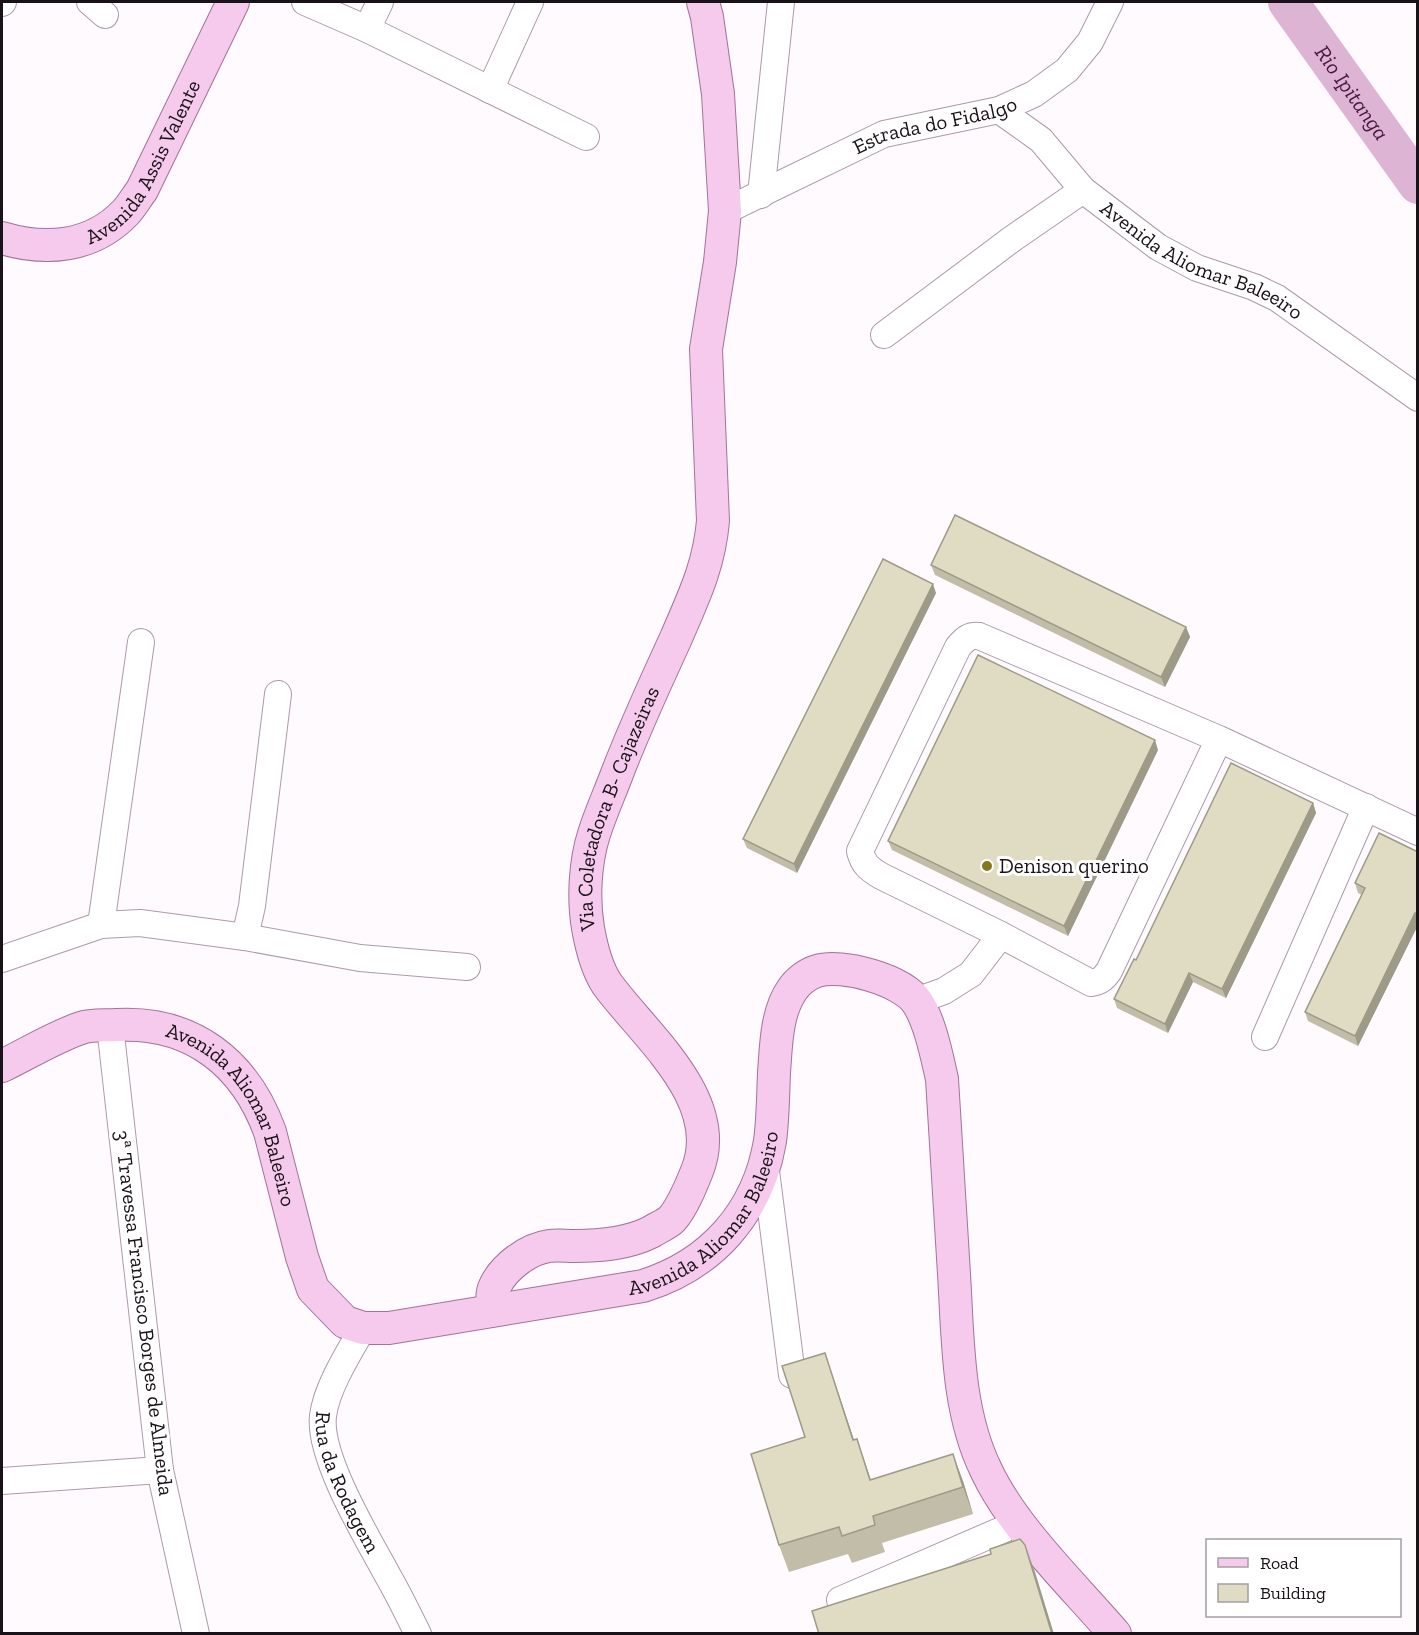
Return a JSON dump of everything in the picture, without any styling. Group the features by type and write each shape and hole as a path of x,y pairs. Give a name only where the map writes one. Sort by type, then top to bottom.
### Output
{"main road":[{"name":"Avenida Assis Valente","path":"2,237 42,246 62,245 87,238 106,228 124,214 142,190 233,2"},
{"name":"Via Coletadora B- Cajazeiras","path":"494,1299 525,1255 548,1246 598,1246 637,1239 671,1219 699,1168 703,1148 697,1107 685,1083 668,1057 606,982 588,928 586,904 593,836 626,749 702,579 711,548 713,520 706,349 720,262 725,211 718,94 703,2"},
{"name":"Avenida Aliomar Baleeiro","path":"2,1066 81,1028 137,1024 172,1030 204,1045 233,1068 249,1088 267,1122 313,1289 345,1322 363,1328 389,1328 494,1299 643,1286 665,1280 702,1259 740,1218 754,1194 765,1162 770,1140 776,1040 782,1011 792,990 812,973 837,968 879,977 900,988 930,996"},
{"path":"930,996 934,1046 942,1079 958,1353 974,1440 986,1471 1018,1522 1115,1634"}],"street":[{"path":"305,2 367,29 586,136"},
{"path":"367,29 380,2"},
{"path":"490,90 530,2"},
{"path":"761,195 781,2"},
{"name":"Estrada do Fidalgo","path":"725,211 884,134 999,110 1034,94 1066,70 1090,42 1110,2"},
{"name":"Avenida Aliomar Baleeiro","path":"999,110 1041,140 1083,190 1158,247 1179,260 1278,298 1418,398"},
{"path":"884,335 1012,239 1083,190"},
{"path":"1219,739 1104,978 1097,982 1091,983 1083,980 1001,935 875,873 862,861 860,851 958,647 965,639 972,636 980,636 1219,739 1418,832"},
{"path":"101,925 141,642"},
{"path":"245,937 252,906 278,694"},
{"path":"1265,1037 1366,807"},
{"path":"2,960 101,925 140,923 245,937 360,958 467,967"},
{"path":"930,996 971,974 1001,935"},
{"name":"3ª Travessa Francisco Borges de Almeida","path":"110,1026 160,1470 196,1634"},
{"path":"765,1162 792,1375"},
{"name":"Rua da Rodagem","path":"363,1328 339,1369 323,1413 322,1427 335,1472 346,1498 418,1634"},
{"path":"2,1480 160,1470"},
{"path":"840,1600 1018,1522"}],"building":[{"path":"955,515 1186,627 1161,677 931,565"},
{"path":"883,559 933,584 794,864 743,839"},
{"path":"978,655 1155,740 1064,926 888,841"},
{"path":"1231,763 1313,803 1222,989 1189,973 1165,1024 1114,999 1134,959 1136,960"},
{"path":"1379,833 1418,852 1418,914 1415,913 1355,1036 1305,1012 1365,888 1355,883"},
{"path":"825,1353 853,1440 857,1439 870,1480 953,1454 963,1487 873,1516 875,1525 842,1536 839,1527 779,1545 751,1454 805,1437 782,1366"},
{"path":"1020,1539 1025,1545 1052,1634 819,1634 812,1611 991,1554 990,1549"}],"waterway":[{"name":"Rio Ipitanga","path":"1288,2 1418,184"}],"place":[{"name":"Denison querino","path":"987,866"}]}
